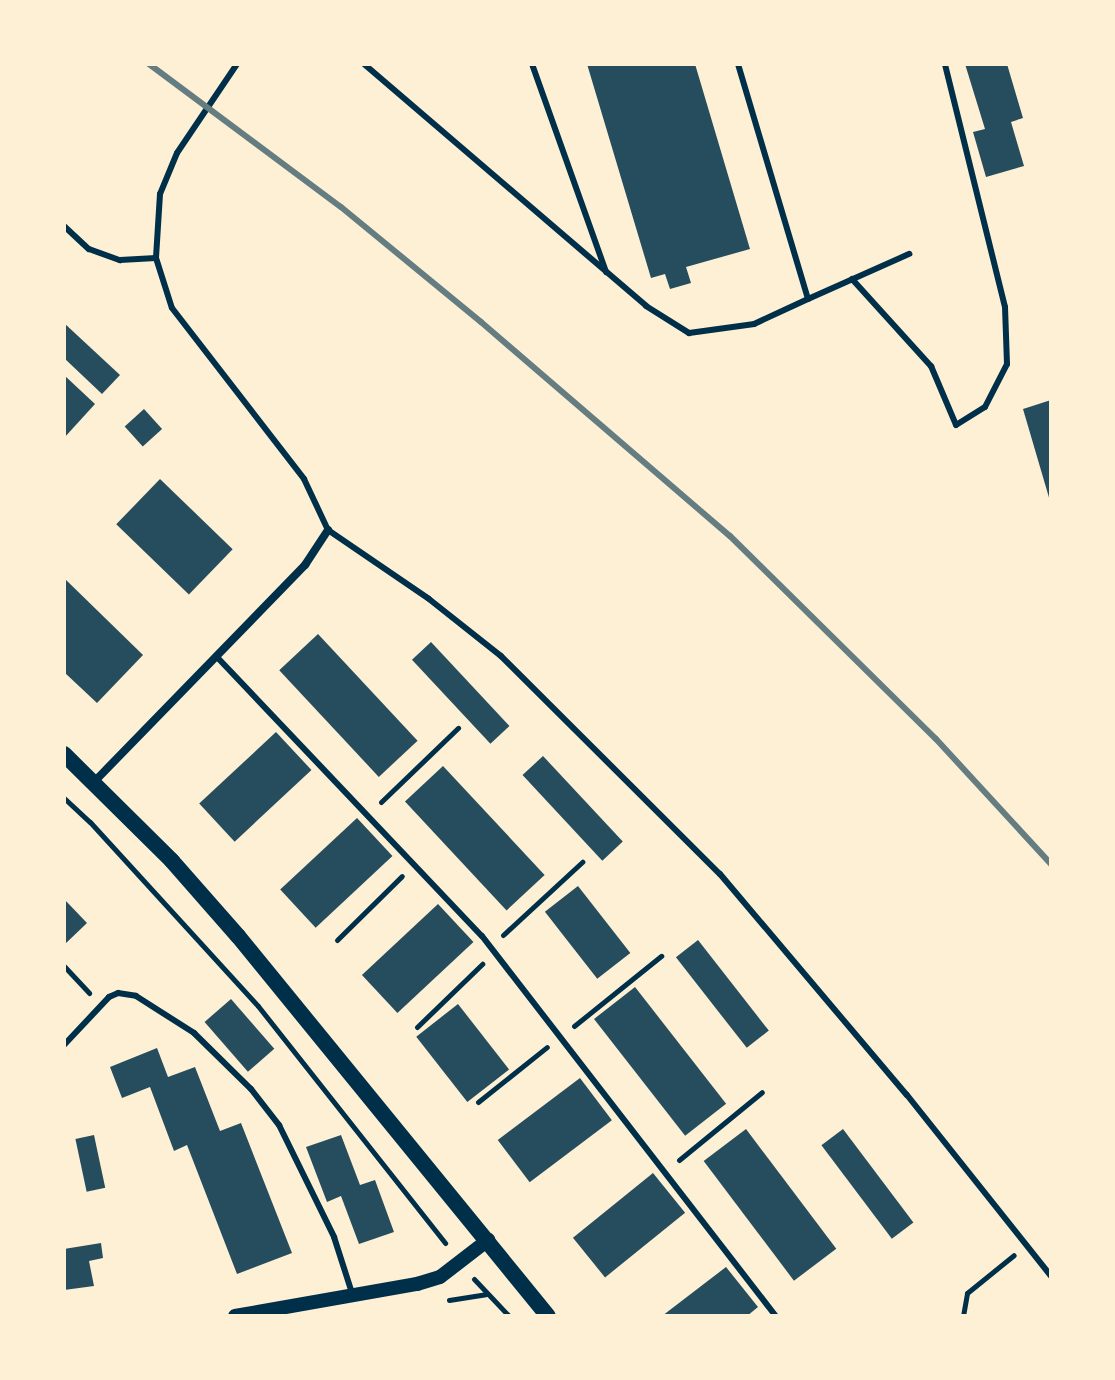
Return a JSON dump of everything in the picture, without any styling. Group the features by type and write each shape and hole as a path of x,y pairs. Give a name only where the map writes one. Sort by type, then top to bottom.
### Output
{"main road":[{"path":"64,754 238,936 548,1316"}],"street":[{"path":"94,782 305,565 328,530"},
{"path":"235,1316 354,1296 440,1277 488,1240"}],"lane":[{"path":"237,64 177,153 160,194 156,258 172,308 304,479 328,530 429,599 501,656 720,874 907,1095 1051,1276"},
{"path":"364,64 646,306 689,333 754,324 909,254"},
{"path":"532,64 606,272"},
{"path":"738,64 808,299"},
{"path":"852,279 931,366 956,425 985,407 1007,364 1005,307 945,64"},
{"path":"64,226 89,249 99,253 120,260 156,258"},
{"path":"216,656 493,950 776,1316"},
{"path":"64,1045 101,1006 118,993 136,996 194,1033 251,1089 279,1125 334,1237 354,1296"}],"path":[{"path":"367,815 458,728"},
{"path":"64,798 90,822 258,1006 460,1261 509,1316"},
{"path":"417,1027 582,862"},
{"path":"337,940 414,864"},
{"path":"478,1102 661,956"},
{"path":"64,966 101,1006"},
{"path":"664,1171 762,1092"},
{"path":"963,1316 967,1293 1027,1245"}],"building":[{"path":"587,64 695,64 750,249 686,267 691,283 670,289 665,274 651,278"},
{"path":"965,64 1007,64 1023,118 1011,122 1024,166 986,177 973,132 985,129"},
{"path":"64,323 120,375 102,394 64,358"},
{"path":"64,375 95,404 64,438"},
{"path":"1051,400 1051,501 1050,501 1023,409"},
{"path":"144,409 162,429 143,446 125,426"},
{"path":"160,479 233,549 189,594 116,524"},
{"path":"64,578 143,655 97,703 64,672"},
{"path":"318,634 418,741 379,777 279,670"},
{"path":"431,642 509,726 490,744 412,660"},
{"path":"276,732 311,770 235,842 199,804"},
{"path":"543,756 623,842 602,861 523,775"},
{"path":"443,766 545,875 507,910 405,801"},
{"path":"357,818 392,856 316,928 280,890"},
{"path":"578,886 630,953 597,979 545,912"},
{"path":"64,899 87,923 64,945"},
{"path":"438,904 473,942 397,1013 362,975"},
{"path":"698,940 769,1031 747,1048 676,957"},
{"path":"635,987 726,1104 685,1136 594,1019"},
{"path":"231,999 274,1049 248,1072 205,1022"},
{"path":"458,1004 509,1069 467,1102 416,1037"},
{"path":"157,1048 168,1077 195,1067 220,1131 241,1123 292,1253 237,1274 187,1145 174,1151 150,1087 122,1098 110,1067"},
{"path":"580,1078 612,1120 530,1182 498,1140"},
{"path":"746,1129 836,1249 794,1281 704,1161"},
{"path":"843,1129 913,1222 892,1239 821,1145"},
{"path":"94,1135 105,1188 87,1192 75,1139"},
{"path":"341,1135 360,1185 375,1180 394,1232 359,1244 341,1196 327,1202 306,1147"},
{"path":"653,1173 685,1213 605,1277 573,1238"},
{"path":"101,1243 103,1258 89,1261 94,1286 64,1290 64,1249"},
{"path":"726,1267 758,1307 747,1316 662,1316"}],"railway":[{"path":"149,64 341,207 481,322 730,536 936,739 1051,864"}]}
